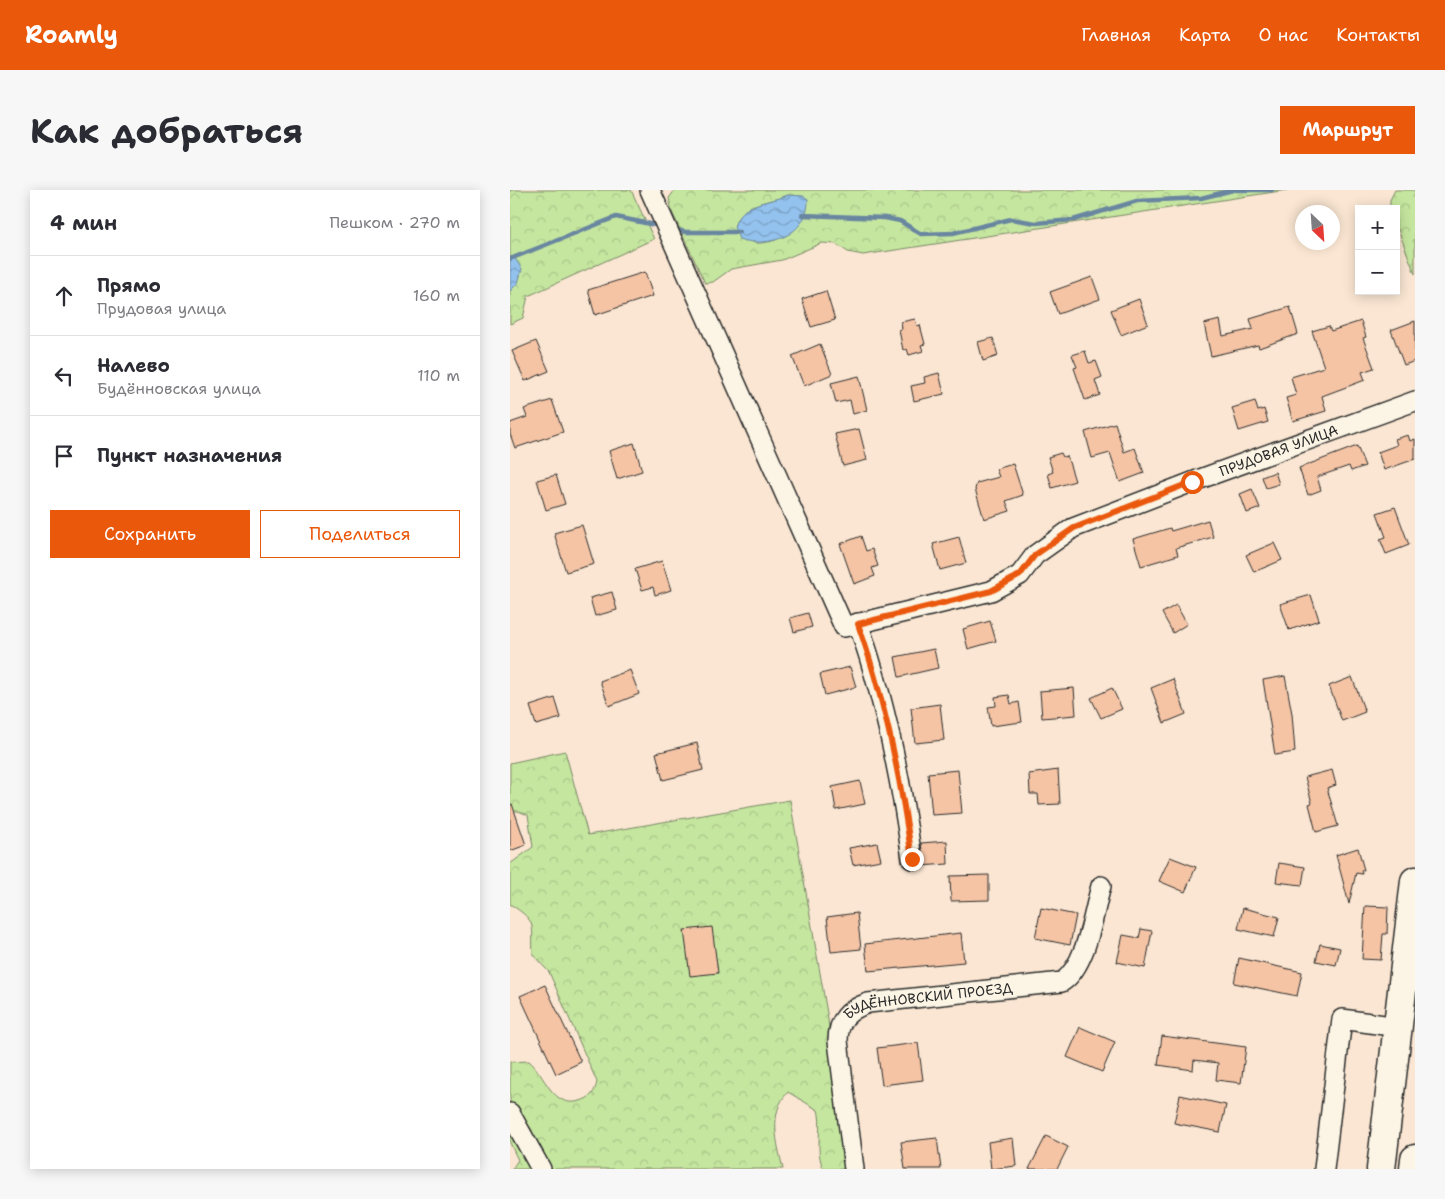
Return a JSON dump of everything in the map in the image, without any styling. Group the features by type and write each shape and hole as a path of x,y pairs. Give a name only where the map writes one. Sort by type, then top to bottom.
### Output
{"highway":[{"path":"1381,1169 1415,881"},
{"path":"1414,1169 1415,1160"}],"street":[{"path":"650,190 851,625 878,679 905,807 912,859"},
{"name":"ПРУДОВАЯ УЛИЦА","path":"851,625 991,591 1020,575 1035,555 1074,528 1200,479 1415,401"},
{"name":"БУДЁННОВСКИЙ ПРОЕЗД","path":"854,1169 838,1041 838,1030 843,1018 854,1008 868,1003 1062,982 1070,977 1082,957 1101,886"},
{"path":"1324,1169 1342,1019 1398,1027"},
{"path":"510,1113 541,1169"}],"green space":[{"path":"510,190 631,190 654,239 528,296 523,318 510,324 510,291 518,283 514,257 510,257"},
{"path":"675,190 1287,190 863,255 848,252 836,244 822,243 782,260 731,269 713,282 705,283 672,212 669,198","holes":["788,195 776,240 762,243 752,242 734,227 738,219 749,208"]},
{"path":"1395,190 1415,190 1415,274 1400,235 1400,205 1390,205 1390,200"},
{"path":"565,751 588,835 790,800 828,1019 845,1169 824,1169 819,1148 820,1124 818,1110 788,1092 778,1109 776,1119 777,1139 783,1169 512,1169 518,1160 510,1143 510,1062 529,1061 556,1095 562,1100 570,1102 584,1100 590,1096 594,1092 597,1082 549,972 533,955 532,925 526,916 510,904 510,864 533,847 528,815 518,811 510,811 510,763"}],"water":[{"path":"788,195 803,196 808,199 807,211 802,222 795,230 785,236 763,242 739,239 734,227 743,212 756,205"},
{"path":"510,257 514,257 522,269 518,283 510,291"}],"building":[{"path":"645,272 653,296 595,315 588,290"},
{"path":"1092,277 1100,299 1058,314 1050,292"},
{"path":"826,291 835,320 811,327 802,299"},
{"path":"1139,299 1148,324 1121,335 1111,310"},
{"path":"1290,307 1298,334 1259,348 1258,345 1211,356 1204,324 1220,320 1223,336 1253,329 1250,319"},
{"path":"915,319 917,326 920,325 925,344 921,345 923,351 909,355 907,349 903,350 899,330 902,329 901,322"},
{"path":"1361,321 1366,337 1363,338 1374,368 1362,372 1365,380 1322,396 1326,411 1293,421 1286,398 1296,395 1291,377 1324,367 1312,331 1329,326 1331,331"},
{"path":"1415,321 1415,361 1404,365 1391,330"},
{"path":"993,338 998,356 983,361 978,342"},
{"path":"536,341 549,371 525,381 512,351"},
{"path":"820,344 832,374 804,386 792,356"},
{"path":"1085,351 1089,363 1096,361 1102,377 1095,380 1100,395 1085,400 1074,368 1077,367 1072,355"},
{"path":"939,373 944,394 914,401 911,386 925,383 924,377"},
{"path":"859,376 867,410 853,414 850,400 836,403 831,383"},
{"path":"552,400 563,432 515,448 510,434 510,423 527,417 524,409"},
{"path":"1255,401 1258,411 1264,409 1268,422 1239,431 1232,408"},
{"path":"1115,423 1124,452 1135,448 1144,473 1120,482 1110,453 1092,458 1085,432"},
{"path":"859,429 867,460 843,466 835,434"},
{"path":"1408,435 1410,441 1415,439 1415,459 1384,470 1378,452 1397,445 1395,439"},
{"path":"634,443 642,471 617,479 609,451"},
{"path":"1357,446 1365,466 1351,471 1349,466 1317,477 1321,490 1308,495 1299,468"},
{"path":"1061,453 1063,457 1067,456 1075,481 1052,488 1048,474 1053,472 1048,457"},
{"path":"1013,464 1023,495 1006,501 1010,511 984,519 975,489 977,483 999,477 996,469"},
{"path":"1275,472 1279,484 1266,488 1262,477"},
{"path":"556,475 565,504 546,510 537,480"},
{"path":"1252,489 1260,508 1247,513 1240,494"},
{"path":"1395,507 1409,545 1386,554 1380,539 1386,537 1377,513"},
{"path":"1208,520 1213,537 1176,548 1178,555 1141,566 1133,539 1170,528 1171,531"},
{"path":"582,525 594,564 566,572 554,533"},
{"path":"861,536 866,551 872,549 878,566 872,568 875,576 854,584 840,544"},
{"path":"959,537 966,563 940,570 933,544"},
{"path":"1274,543 1282,560 1254,572 1246,555"},
{"path":"662,561 671,590 655,595 653,587 642,590 635,569"},
{"path":"612,592 617,610 595,616 590,598"},
{"path":"1311,595 1319,620 1289,630 1280,604"},
{"path":"1176,605 1187,624 1173,633 1162,613"},
{"path":"808,613 812,627 794,632 790,618"},
{"path":"990,621 996,641 968,649 963,629"},
{"path":"934,649 938,668 899,677 895,657"},
{"path":"850,667 856,687 825,695 820,674"},
{"path":"630,670 639,694 609,706 600,681"},
{"path":"1285,676 1292,714 1295,752 1275,755 1263,680"},
{"path":"1352,677 1365,712 1342,721 1329,686"},
{"path":"1173,679 1186,714 1164,723 1151,688"},
{"path":"1074,688 1076,715 1042,718 1040,691"},
{"path":"1112,688 1122,709 1101,718 1091,698"},
{"path":"1009,695 1011,704 1019,702 1022,722 991,726 988,707 996,706 995,697"},
{"path":"555,698 561,718 536,725 530,706"},
{"path":"940,704 944,740 915,743 911,708"},
{"path":"697,743 703,770 663,780 656,753"},
{"path":"958,770 962,813 932,815 928,773"},
{"path":"1058,770 1060,804 1039,805 1038,794 1030,794 1029,774"},
{"path":"1332,770 1336,785 1327,788 1338,826 1316,832 1309,804 1312,803 1305,777"},
{"path":"860,781 865,804 836,810 832,787"},
{"path":"512,804 526,845 510,851 510,805"},
{"path":"947,841 948,864 920,866 923,858 921,843"},
{"path":"877,843 881,860 853,865 849,848"},
{"path":"1358,848 1364,870 1361,870 1362,874 1356,873 1349,904 1336,855"},
{"path":"1170,857 1196,867 1185,892 1159,881"},
{"path":"1279,863 1305,867 1302,885 1276,882"},
{"path":"989,875 989,900 951,901 950,876"},
{"path":"1365,906 1388,907 1387,934 1383,934 1381,960 1362,959"},
{"path":"1041,908 1076,915 1070,945 1035,938"},
{"path":"1243,908 1279,917 1274,937 1238,929"},
{"path":"857,913 861,949 831,952 827,917"},
{"path":"712,927 718,973 690,976 684,930"},
{"path":"1141,929 1152,931 1145,968 1117,962 1123,935 1139,938"},
{"path":"961,933 964,962 868,971 865,944"},
{"path":"1320,944 1340,948 1336,965 1316,961"},
{"path":"1239,958 1302,972 1297,996 1234,983"},
{"path":"545,985 581,1062 556,1074 520,996"},
{"path":"1080,1027 1115,1042 1102,1072 1067,1057"},
{"path":"1162,1036 1246,1047 1241,1083 1216,1080 1218,1063 1194,1060 1193,1070 1158,1065"},
{"path":"918,1043 923,1080 882,1085 877,1048"},
{"path":"1180,1095 1226,1105 1220,1132 1174,1123"},
{"path":"1046,1136 1068,1147 1057,1169 1029,1169"},
{"path":"937,1138 941,1169 905,1169 901,1142"},
{"path":"1013,1138 1016,1166 991,1169 988,1142"}],"waterway":[{"path":"802,215 885,218 900,221 921,234 953,233 1011,219 1036,223 1073,220 1137,201 1201,198 1233,190"},
{"path":"1236,190 1272,190"},
{"path":"510,259 616,217 660,226"},
{"path":"672,229 686,232 739,232"}],"route":[{"path":"912,859 905,807 878,679 858,624 991,591 1020,575 1035,555 1074,528 1192,482"}]}
